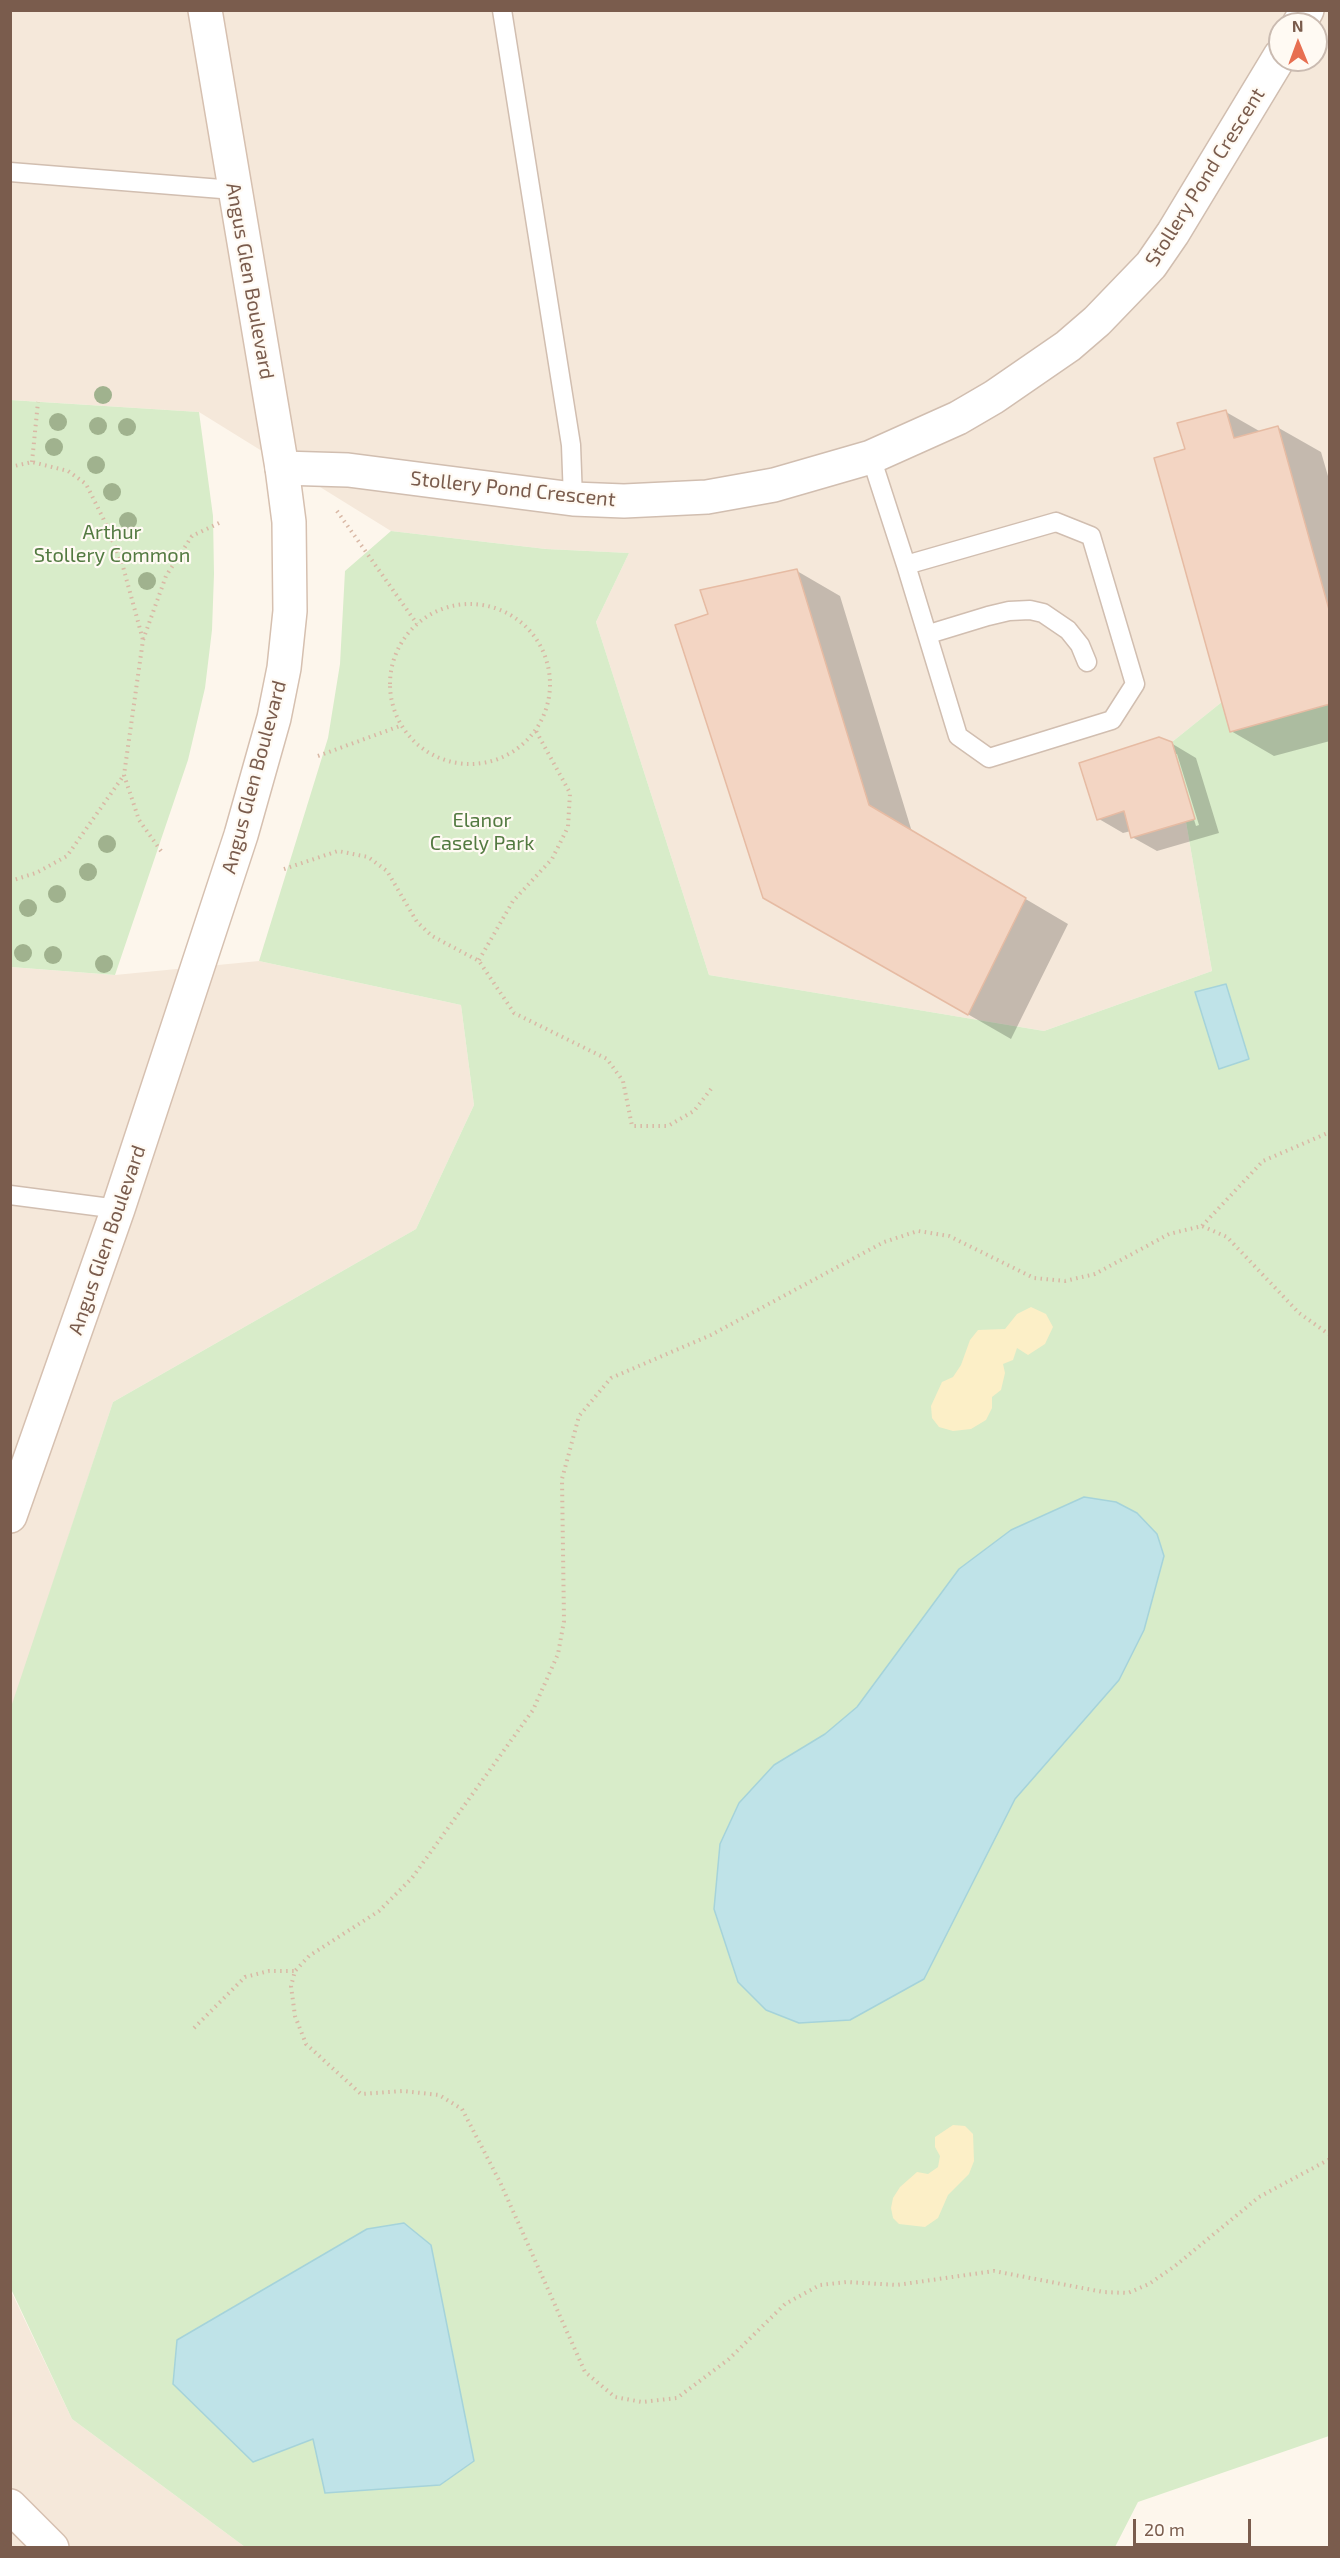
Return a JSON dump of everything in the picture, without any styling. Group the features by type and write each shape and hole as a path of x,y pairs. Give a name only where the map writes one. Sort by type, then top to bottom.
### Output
{"street":[{"name":"Angus Glen Boulevard","path":"13,1499 118,1209 241,835 274,718 284,668 290,611 289,522 206,10"},
{"name":"Stollery Pond Crescent","path":"282,468 348,470 573,499 624,501 707,497 783,482 871,457 958,418 994,397 1068,346 1121,298 1151,265 1173,233 1270,72"},
{"path":"10,2506 52,2547"}],"lane":[{"path":"501,10 571,445 573,499"},
{"path":"10,172 234,190"},
{"path":"871,457 958,736 989,758 1112,720 1135,684 1091,536 1056,522 906,565"},
{"path":"928,634 1009,611 1030,610 1050,617 1068,630 1080,645 1087,662"},
{"path":"10,1194 118,1209"}],"path":[{"path":"32,462 38,402"},
{"path":"10,467 32,462 68,471 86,484 122,563 143,640"},
{"path":"337,511 417,624"},
{"path":"161,851 139,820 124,775 143,640 165,576 192,536 219,523"},
{"path":"462,604 488,606 511,615 532,632 546,655 551,681 547,708 536,731 517,750 493,762 466,765 440,759 417,746 400,726 390,699 390,672 399,645 417,624 438,610 462,604"},
{"path":"318,756 400,726"},
{"path":"479,961 513,901 552,859 568,827 570,793 536,731"},
{"path":"10,881 36,873 67,856 124,775"},
{"path":"284,869 338,851 368,857 387,871 417,922 432,936 479,961 514,1013 607,1059 623,1081 632,1126 668,1126 694,1111 711,1089"},
{"path":"1329,1132 1263,1161 1202,1226 1169,1234 1095,1274 1065,1281 1034,1278 949,1236 918,1232 884,1242 711,1335 611,1378 579,1416 562,1479 564,1621 558,1654 533,1710 412,1878 379,1911 309,1956 295,1971 291,1986 295,2016 306,2044 361,2094 404,2091 439,2096 462,2109 500,2181 585,2372 615,2397 642,2402 677,2398 729,2359 785,2304 820,2285 847,2282 897,2285 994,2271 1103,2292 1128,2293 1149,2284 1175,2266 1259,2197 1329,2159"},
{"path":"1202,1226 1227,1237 1299,1313 1329,1335"},
{"path":"194,2028 245,1977 269,1971 295,1971"}],"shaded area":[{"path":"10,11 1329,11 1329,616 1172,742 1212,971 1044,1031 709,975 596,622 629,553 546,549 391,531 199,412 11,400"},
{"path":"259,961 461,1005 474,1105 416,1229 113,1402 11,1710 11,967 115,975"},
{"path":"10,2289 72,2419 245,2547 11,2547"}],"green space":[{"name":"Arthur Stollery Common","path":"10,400 199,412 213,516 212,630 205,688 188,760 115,975 11,967"},
{"name":"Elanor Casely Park","path":"391,531 546,549 629,553 596,622 709,975 1044,1031 1212,971 1172,742 1329,616 1329,2436 1138,2502 1115,2547 245,2547 72,2419 11,2289 10,1710 113,1402 416,1229 474,1105 461,1005 259,961 328,738 340,664 345,571"}],"sand":[{"path":"1031,1307 1046,1314 1053,1327 1045,1344 1028,1355 1017,1348 1013,1360 1003,1364 1005,1373 1001,1390 992,1397 992,1408 986,1420 971,1429 953,1431 939,1427 932,1418 931,1406 942,1382 953,1377 961,1365 970,1340 978,1330 1005,1329 1017,1314"},
{"path":"953,2125 965,2126 973,2134 974,2161 969,2174 948,2195 938,2218 925,2227 899,2224 893,2218 891,2208 893,2198 900,2187 917,2172 928,2174 938,2167 940,2156 935,2147 935,2137"}],"water":[{"path":"1226,984 1249,1059 1219,1069 1195,992"},
{"path":"1084,1497 1116,1502 1137,1513 1157,1534 1164,1556 1144,1630 1119,1680 1015,1799 924,1979 850,2020 799,2023 766,2010 738,1982 714,1909 720,1844 739,1803 774,1765 825,1734 857,1707 959,1569 1011,1530"},
{"path":"404,2223 431,2245 474,2461 440,2485 325,2493 313,2439 253,2462 173,2384 177,2340 367,2229"}],"building":[{"path":"1226,410 1234,438 1278,426 1330,613 1330,704 1230,732 1154,458 1185,449 1177,423"},
{"path":"797,569 869,805 1026,898 968,1015 763,898 675,625 708,614 700,590"},
{"path":"1159,737 1172,742 1195,819 1131,838 1124,811 1097,820 1079,763"}]}
